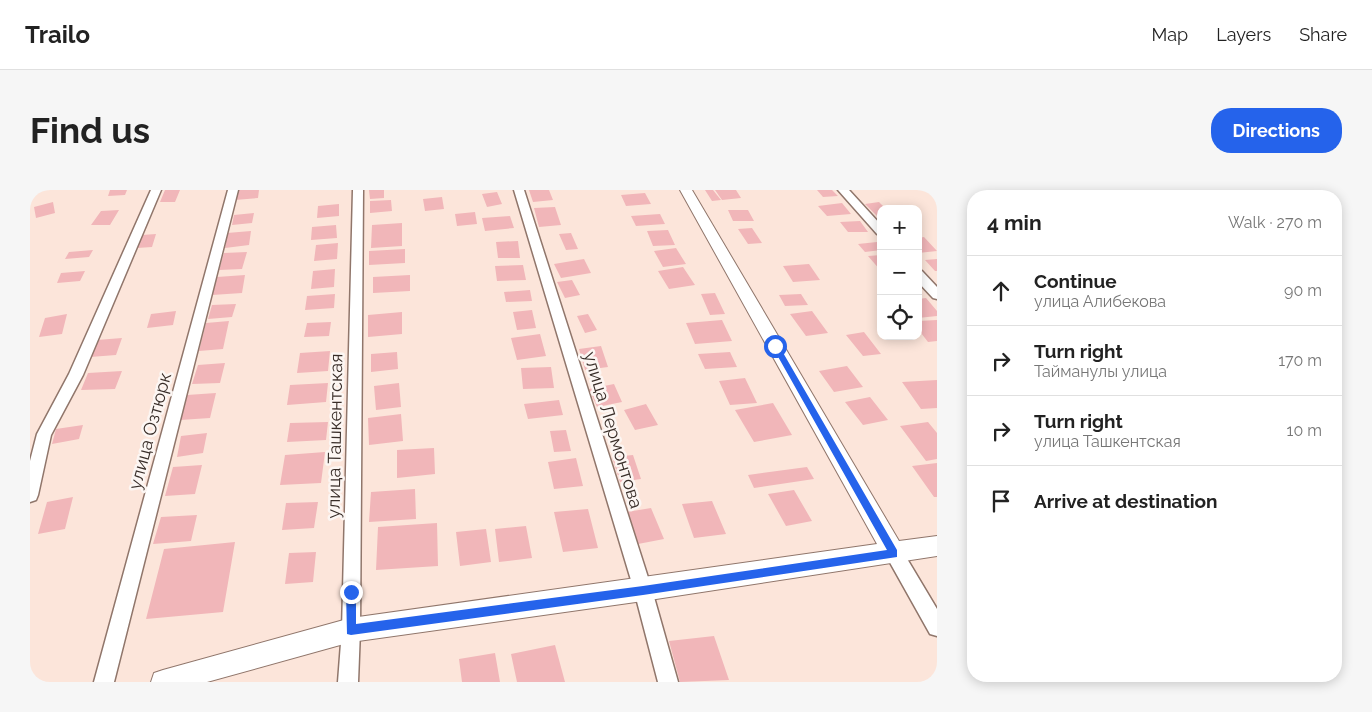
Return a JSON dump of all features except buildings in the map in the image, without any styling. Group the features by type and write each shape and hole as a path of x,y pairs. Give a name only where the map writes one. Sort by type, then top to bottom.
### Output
{"street":[{"path":"30,495 44,434 76,375 156,190"},
{"name":"улица Озтюрк","path":"104,682 233,190"},
{"name":"улица Ташкентская","path":"348,682 351,630 358,190"},
{"name":"улица Лермонтова","path":"519,190 643,590 668,682"},
{"path":"686,190 937,627"},
{"path":"843,190 877,228"},
{"path":"922,278 937,295"},
{"path":"163,682 351,630 643,590 937,546"}],"route":[{"path":"351,592 351,630 894,553 775,346"}]}
